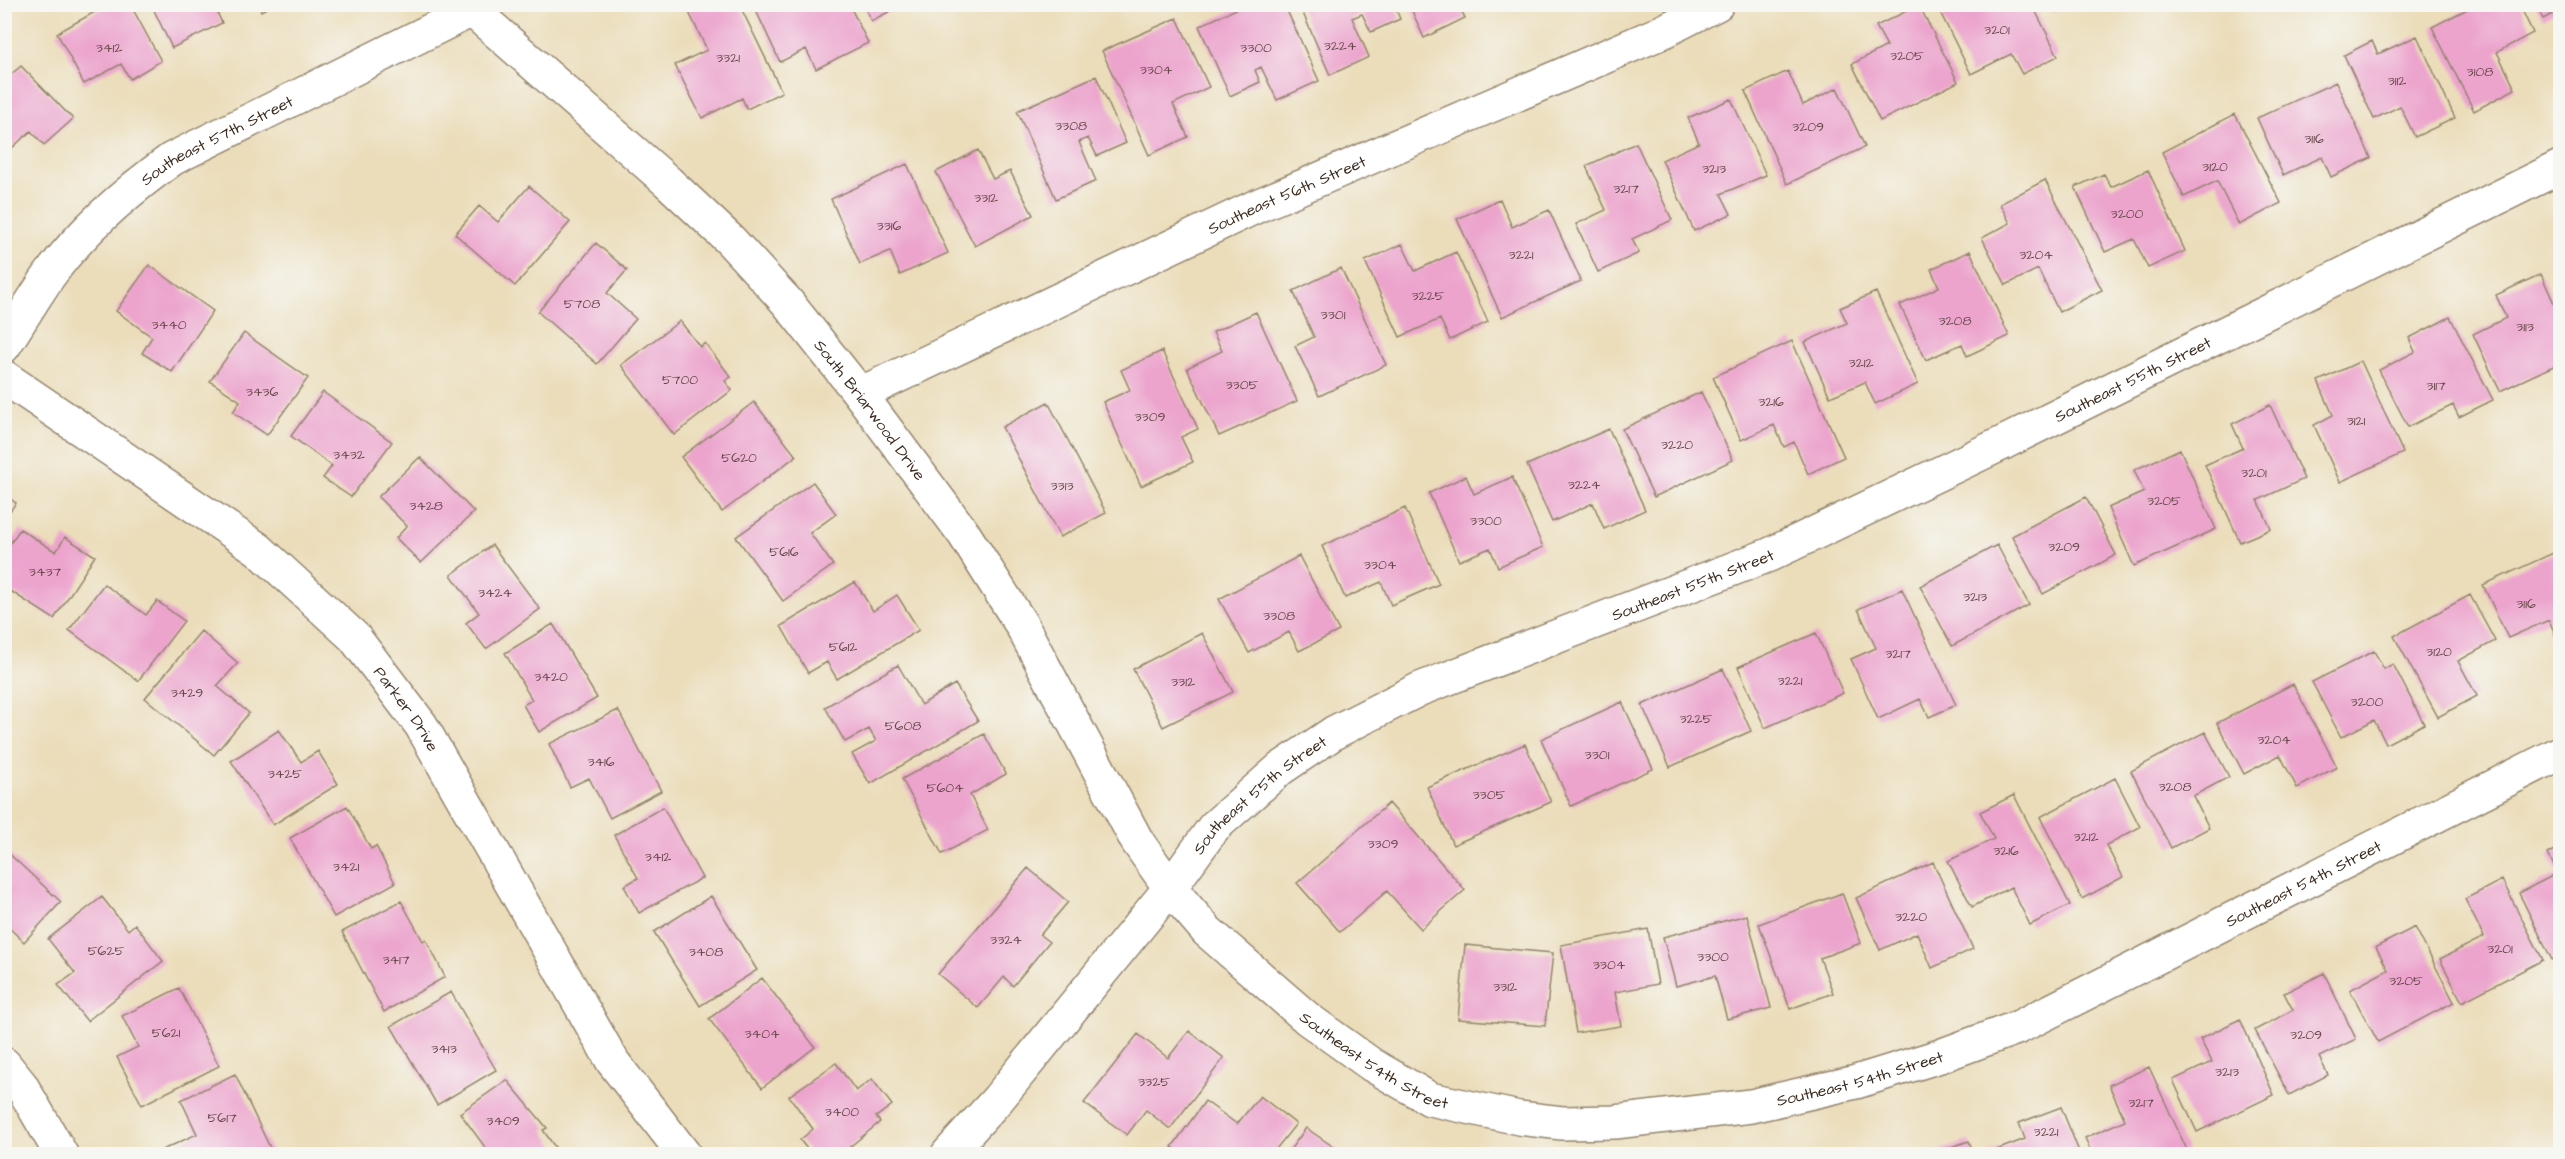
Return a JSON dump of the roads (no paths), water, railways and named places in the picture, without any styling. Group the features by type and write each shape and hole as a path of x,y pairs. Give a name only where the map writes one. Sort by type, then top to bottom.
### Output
{"street":[{"name":"Southeast 56th Street","path":"860,394 1257,206 1660,33 1717,4"},
{"name":"South Briarwood Drive","path":"478,7 730,240 787,302 860,394 964,534 1022,624 1137,841 1170,888"},
{"name":"Southeast 57th Street","path":"4,346 50,274 88,230 129,191 172,159 478,7"},
{"name":"Southeast 55th Street","path":"948,1155 998,1099 1170,888 1214,827 1280,769 1335,732 1420,689 1769,555 2003,443 2560,167"},
{"name":"Parker Drive","path":"4,378 258,549 354,637 421,725 613,1062 684,1155"},
{"name":"Southeast 54th Street","path":"1170,888 1207,931 1308,1019 1372,1065 1430,1099 1519,1118 1562,1123 1615,1122 1751,1106 1856,1082 1940,1056 2019,1027 2560,753"},
{"path":"4,1064 21,1085 61,1155"}]}
